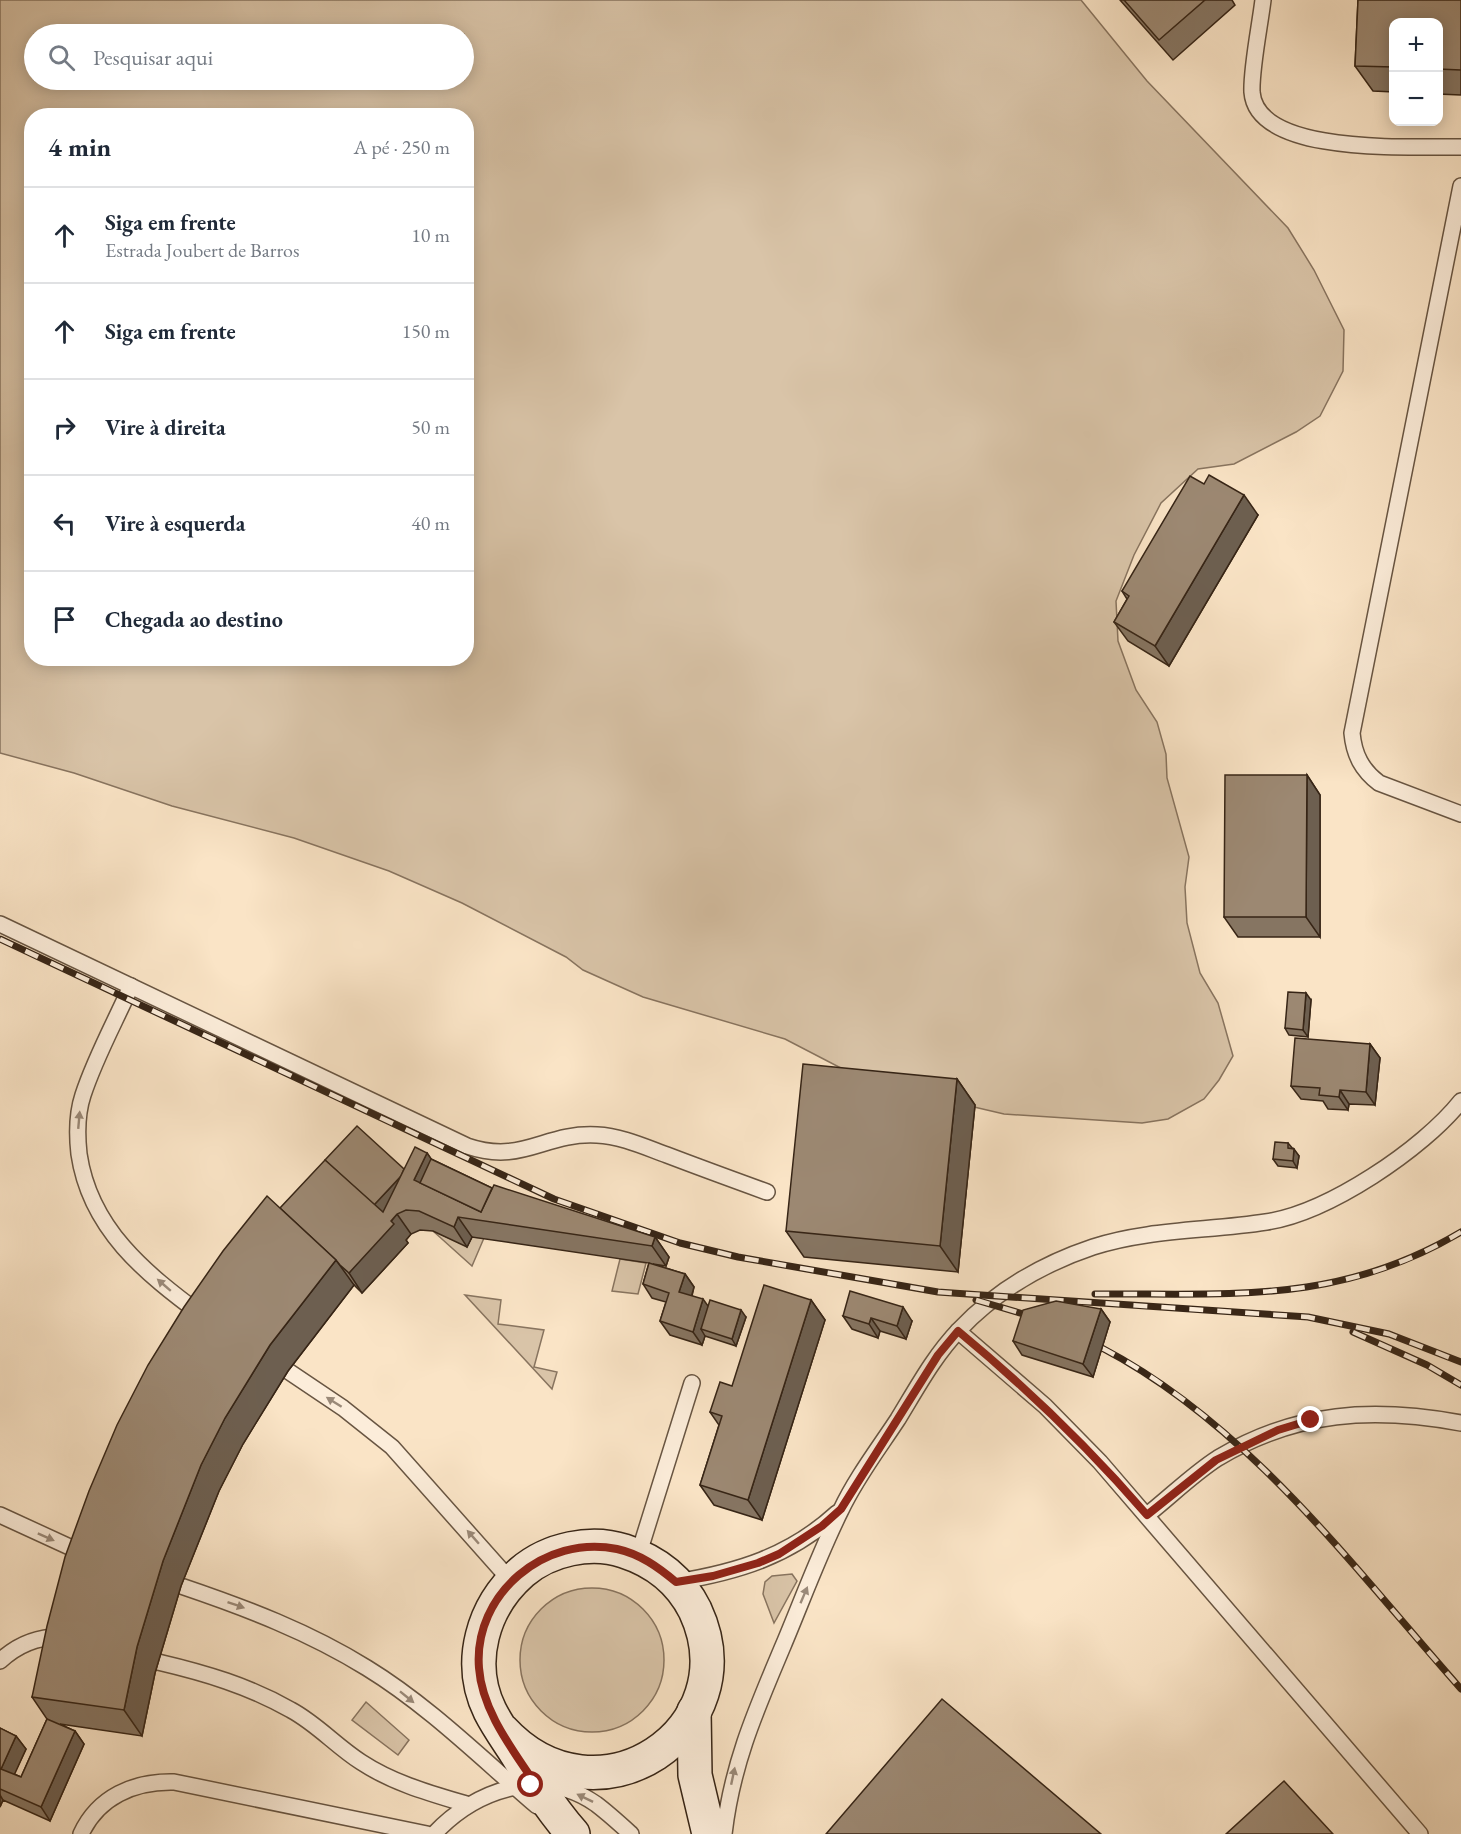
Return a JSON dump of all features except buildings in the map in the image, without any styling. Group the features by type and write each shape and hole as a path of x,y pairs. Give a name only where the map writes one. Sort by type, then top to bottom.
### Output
{"main road":[{"path":"502,1730 517,1747 536,1760 557,1769 580,1774 603,1774 625,1769 647,1760 666,1747 694,1711 703,1689 706,1644 700,1621 690,1600 676,1582 658,1567 638,1556 616,1549 571,1548 548,1555 528,1567 511,1581 491,1610 480,1642 478,1666 482,1689 525,1786 572,1834"},
{"path":"694,1711 695,1775 710,1834"}],"lane":[{"path":"1263,0 1252,92 1260,112 1268,120 1306,138 1329,143 1461,147"},
{"path":"1461,186 1352,733 1357,757 1370,776 1379,783 1461,814"},
{"path":"0,924 480,1150 508,1153 563,1137 599,1135 633,1142 767,1192"},
{"path":"131,986 82,1096 78,1145 81,1170 88,1193 112,1236 128,1255 210,1321"},
{"path":"724,1834 735,1769 748,1728 841,1509 938,1355 958,1331 998,1295 1029,1275 1095,1246 1130,1238 1270,1222 1334,1197 1398,1158 1443,1120 1461,1101"},
{"path":"958,1331 1045,1406 1100,1462 1420,1834"},
{"path":"288,1371 351,1414 392,1447 511,1581"},
{"path":"638,1556 692,1383"},
{"path":"1147,1515 1216,1460 1278,1430 1348,1414 1386,1413 1461,1423"},
{"path":"676,1582 736,1571 779,1554 816,1531 841,1509"},
{"path":"0,1515 92,1557"},
{"path":"181,1586 291,1627 370,1670 525,1786"},
{"path":"0,1661 15,1648 32,1640 69,1637"},
{"path":"158,1662 233,1683 269,1698 316,1726 375,1771 405,1786 466,1804"},
{"path":"81,1834 87,1821 111,1798 125,1789 158,1781 174,1782 427,1834"},
{"path":"434,1834 466,1804 487,1794 525,1786 575,1793 595,1803 631,1834"}],"shaded area":[{"path":"0,0 1081,0 1147,81 1288,228 1314,270 1344,330 1343,371 1320,416 1296,432 1234,464 1198,469 1161,503 1134,555 1116,601 1118,641 1136,690 1157,722 1166,754 1167,778 1189,857 1185,887 1187,923 1200,973 1218,1003 1233,1056 1219,1080 1204,1099 1168,1119 1142,1123 1004,1114 862,1079 785,1039 643,997 583,970 566,957 462,903 389,871 294,838 172,806 74,773 0,753"},
{"path":"433,1231 467,1246 472,1237 484,1238 472,1266"},
{"path":"620,1259 646,1263 638,1294 612,1291"},
{"path":"465,1295 501,1300 498,1324 544,1330 534,1367 557,1372 552,1389"},
{"path":"792,1574 797,1581 774,1623 763,1594 765,1582 772,1576"},
{"path":"592,1588 619,1594 632,1600 643,1609 652,1620 658,1633 664,1660 658,1687 652,1700 643,1711 632,1720 619,1726 592,1732 565,1726 552,1720 541,1711 532,1700 526,1687 520,1660 526,1633 532,1620 541,1609 552,1600 565,1594"},
{"path":"366,1702 409,1740 398,1755 352,1720"}],"railway":[{"path":"0,939 554,1199 680,1243 738,1257 938,1292 1308,1317 1389,1334 1461,1362"},
{"path":"1095,1294 1238,1293 1283,1290 1327,1283 1371,1272 1416,1256 1461,1232"},
{"path":"976,1300 1037,1318"},
{"path":"1353,1332 1427,1365 1461,1385"},
{"path":"1102,1348 1155,1380 1205,1417 1252,1458 1339,1548 1461,1689"}],"route":[{"path":"531,1785 536,1785 490,1710 482,1689 478,1666 480,1642 486,1620 496,1600 511,1581 548,1555 571,1548 593,1546 616,1549 638,1556 658,1567 676,1582 736,1571 779,1554 802,1541 841,1509 938,1355 958,1331 1045,1406 1100,1462 1147,1515 1216,1460 1246,1443 1311,1420"}]}
